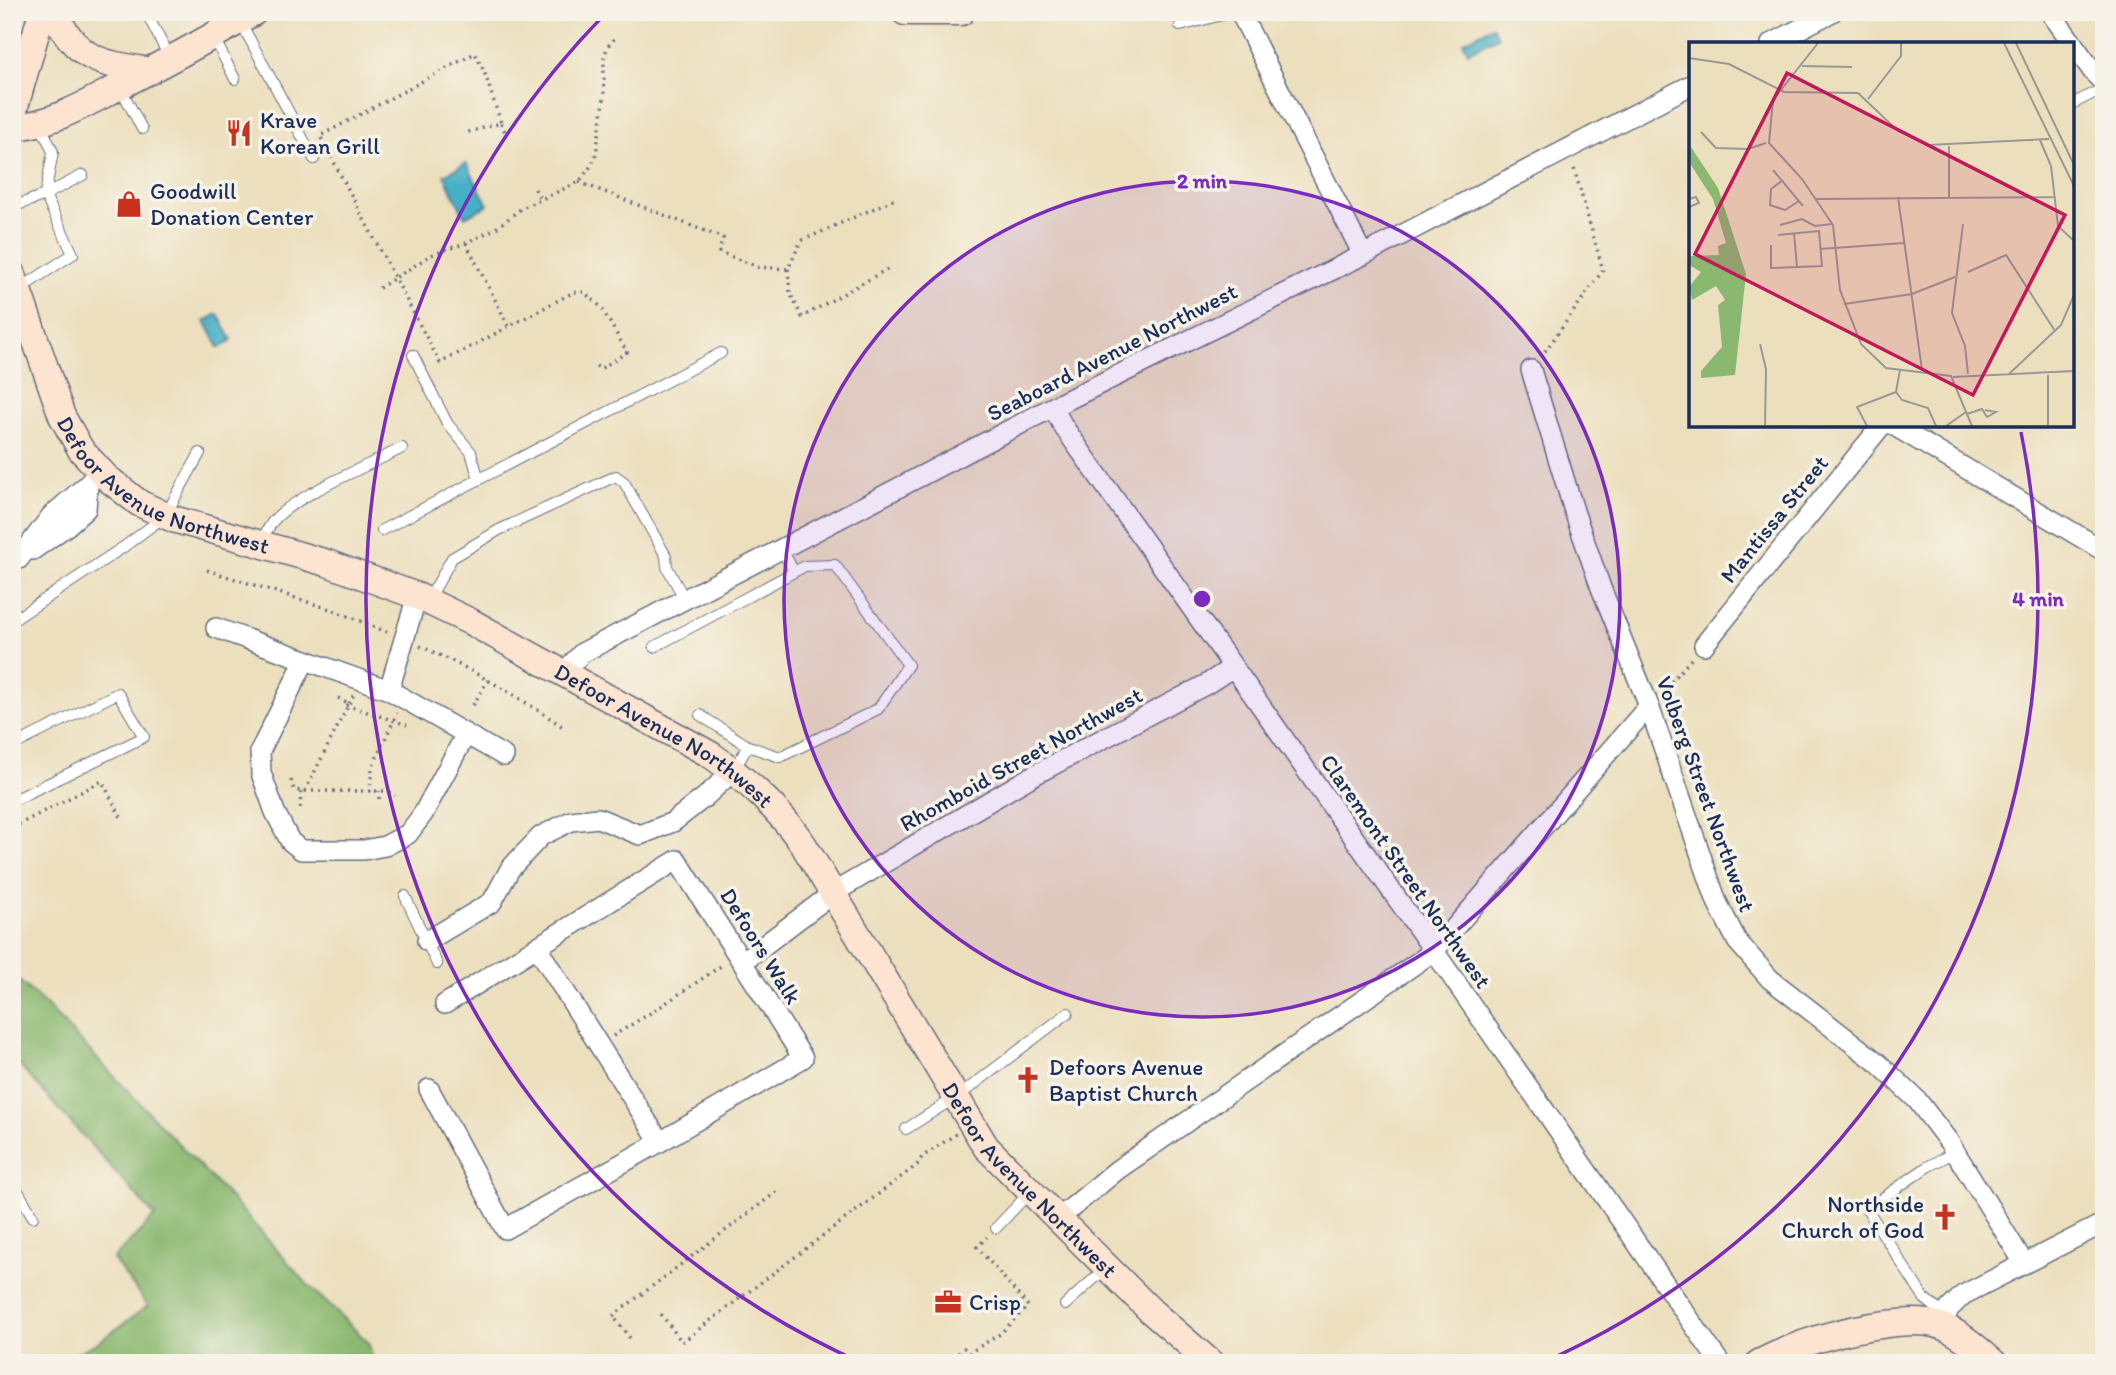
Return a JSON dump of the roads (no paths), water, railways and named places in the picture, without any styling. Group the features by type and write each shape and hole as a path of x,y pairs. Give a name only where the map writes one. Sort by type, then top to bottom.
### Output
{"street":[{"path":"12,117 42,12"},
{"path":"54,12 61,28 85,55 113,65 160,65"},
{"path":"905,12 961,12"},
{"path":"1240,12 1363,255"},
{"path":"1775,42 1832,12"},
{"path":"2050,12 2072,42"},
{"path":"12,127 40,123 62,116 213,36 242,15"},
{"path":"2074,45 2104,85"},
{"name":"Seaboard Avenue Northwest","path":"563,673 582,653 1053,407 1363,255 1689,86"},
{"name":"Defoor Avenue Northwest","path":"14,284 62,416 94,478 165,516 327,563 422,599 471,622 711,755 767,798 788,822 833,893 986,1147 1152,1312 1211,1363"},
{"name":"Volberg Street Northwest","path":"1531,370 1584,539 1649,706 1717,902 1737,941 1770,979 1878,1063 1917,1100 1955,1152 2024,1263"},
{"name":"Claremont Street Northwest","path":"1053,407 1063,426 1434,951 1720,1363"},
{"name":"Mantissa Street","path":"1704,645 1880,427"},
{"path":"1896,427 2104,551"},
{"path":"16,562 42,506 64,488 94,478"},
{"path":"16,562 86,509 94,478"},
{"path":"399,696 404,639 422,599"},
{"path":"216,628 399,696 504,756"},
{"path":"305,660 260,751 261,773 275,813 290,841 301,850 365,850 385,846 408,834 423,814 466,734"},
{"name":"Rhomboid Street Northwest","path":"740,959 833,893 1034,775 1207,684 1233,667"},
{"path":"1058,1219 1117,1170 1434,951 1649,706"},
{"path":"427,941 492,902 510,869 541,836 570,821 598,818 640,835 673,822 733,771"},
{"name":"Defoors Walk","path":"429,1089 505,1229 803,1058 677,860 445,1004"},
{"path":"537,947 660,1142"},
{"path":"1944,1321 1949,1309 1963,1295 2104,1223"},
{"path":"1759,1363 1789,1347 1833,1332 1910,1322 1944,1321 1994,1363"}],"lane":[{"path":"146,12 160,65"},
{"path":"1193,12 1180,26 1233,12"},
{"path":"242,15 314,159"},
{"path":"213,36 235,79"},
{"path":"2074,103 2104,85"},
{"path":"120,86 142,129"},
{"path":"14,284 73,254 45,195 53,152 40,123"},
{"path":"12,207 45,195 83,175"},
{"path":"382,530 721,353"},
{"path":"413,355 447,423 471,452 479,480"},
{"path":"260,544 273,521 285,511 402,448"},
{"path":"12,621 125,546 165,516 200,453"},
{"path":"422,599 452,558 499,530 616,476 624,482 666,556 667,568 684,600"},
{"path":"782,549 794,572"},
{"path":"654,647 805,566 835,565 908,665 878,709 780,757 748,746 700,715"},
{"path":"12,746 118,693 144,737 12,801"},
{"path":"733,771 748,746"},
{"path":"405,896 437,964"},
{"path":"906,1129 955,1098 1068,1013"},
{"path":"1944,1321 1924,1298 1867,1209 1927,1167 1955,1152"},
{"path":"12,1181 33,1217"},
{"path":"996,1228 1030,1191"},
{"path":"1065,1305 1107,1268"}],"water":[{"path":"1493,26 1498,37 1468,52 1463,42"},
{"path":"466,163 488,205 465,217 444,175"},
{"path":"218,314 232,340 219,348 205,321"}],"place":[{"name":"Krave Korean Grill","path":"239,133"},
{"name":"Goodwill Donation Center","path":"129,204"},
{"name":"Defoors Avenue Baptist Church","path":"1028,1080"},
{"name":"Northside Church of God","path":"1945,1217"},
{"name":"Crisp","path":"948,1302"}]}
